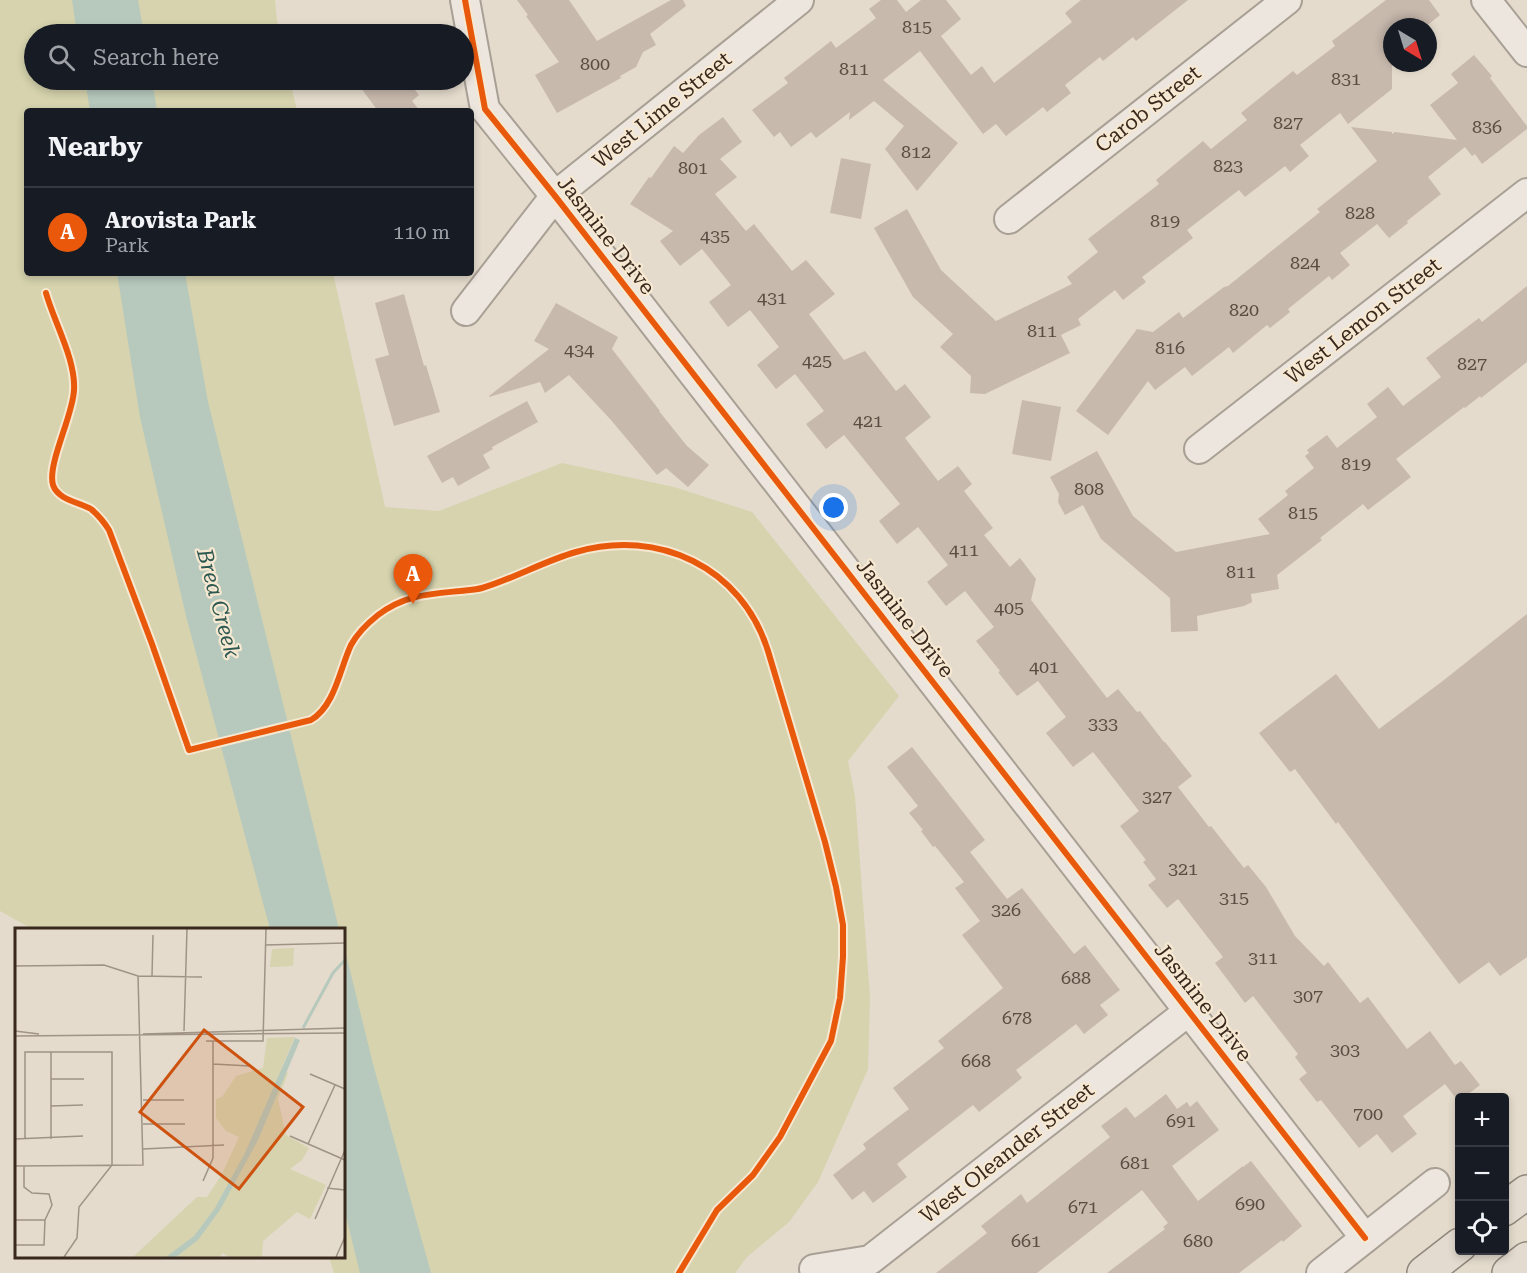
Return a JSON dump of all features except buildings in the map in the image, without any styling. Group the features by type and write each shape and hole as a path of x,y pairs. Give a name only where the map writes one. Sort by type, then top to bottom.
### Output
{"main road":[{"path":"1509,1205 1527,1192"},
{"path":"1424,1273 1455,1249"},
{"path":"1509,1273 1527,1259"}],"street":[{"name":"Jasmine Drive","path":"465,0 469,24"},
{"name":"West Lime Street","path":"466,311 555,196 799,0"},
{"name":"Carob Street","path":"1009,219 1287,0"},
{"path":"1486,0 1527,52"},
{"name":"Jasmine Drive","path":"474,49 485,109 1365,1238"},
{"name":"West Lemon Street","path":"1199,449 1527,193"},
{"name":"West Oleander Street","path":"814,1269 870,1260 1189,1011"},
{"path":"1321,1273 1435,1183"}],"shaded area":[{"path":"0,0 275,0 278,24 24,24 24,90 292,90 296,108 24,108 24,276 334,276 385,507 439,511 562,463 674,487 752,512 899,696 848,761 855,796 870,997 868,1069 818,1182 789,1222 747,1257 735,1273 334,1273 329,1258 345,1258 345,928 30,928 0,911"}],"water":[{"path":"72,0 138,0 142,24 76,24"},
{"path":"87,90 154,90 157,108 90,108"},
{"name":"Brea Creek","path":"117,276 186,276 208,402 339,928 270,928 186,616 140,417"},
{"path":"345,950 373,1064 431,1273 360,1273 345,1212"}],"cycle path":[{"path":"465,0 469,24"},
{"path":"474,49 485,109 1365,1238"},
{"path":"46,293 72,366 74,378 73,401 54,465 53,485 59,494 91,509 109,530 189,750 311,720 326,706 356,637 378,615 397,603 427,595 482,588 576,552 607,546 637,546 666,551 693,561 717,576 739,597 756,622 768,651 825,842 836,887 843,925 840,998 831,1041 780,1137 753,1175 717,1210 679,1273"}],"place":[{"name":"Arovista Park","path":"413,604"}]}
